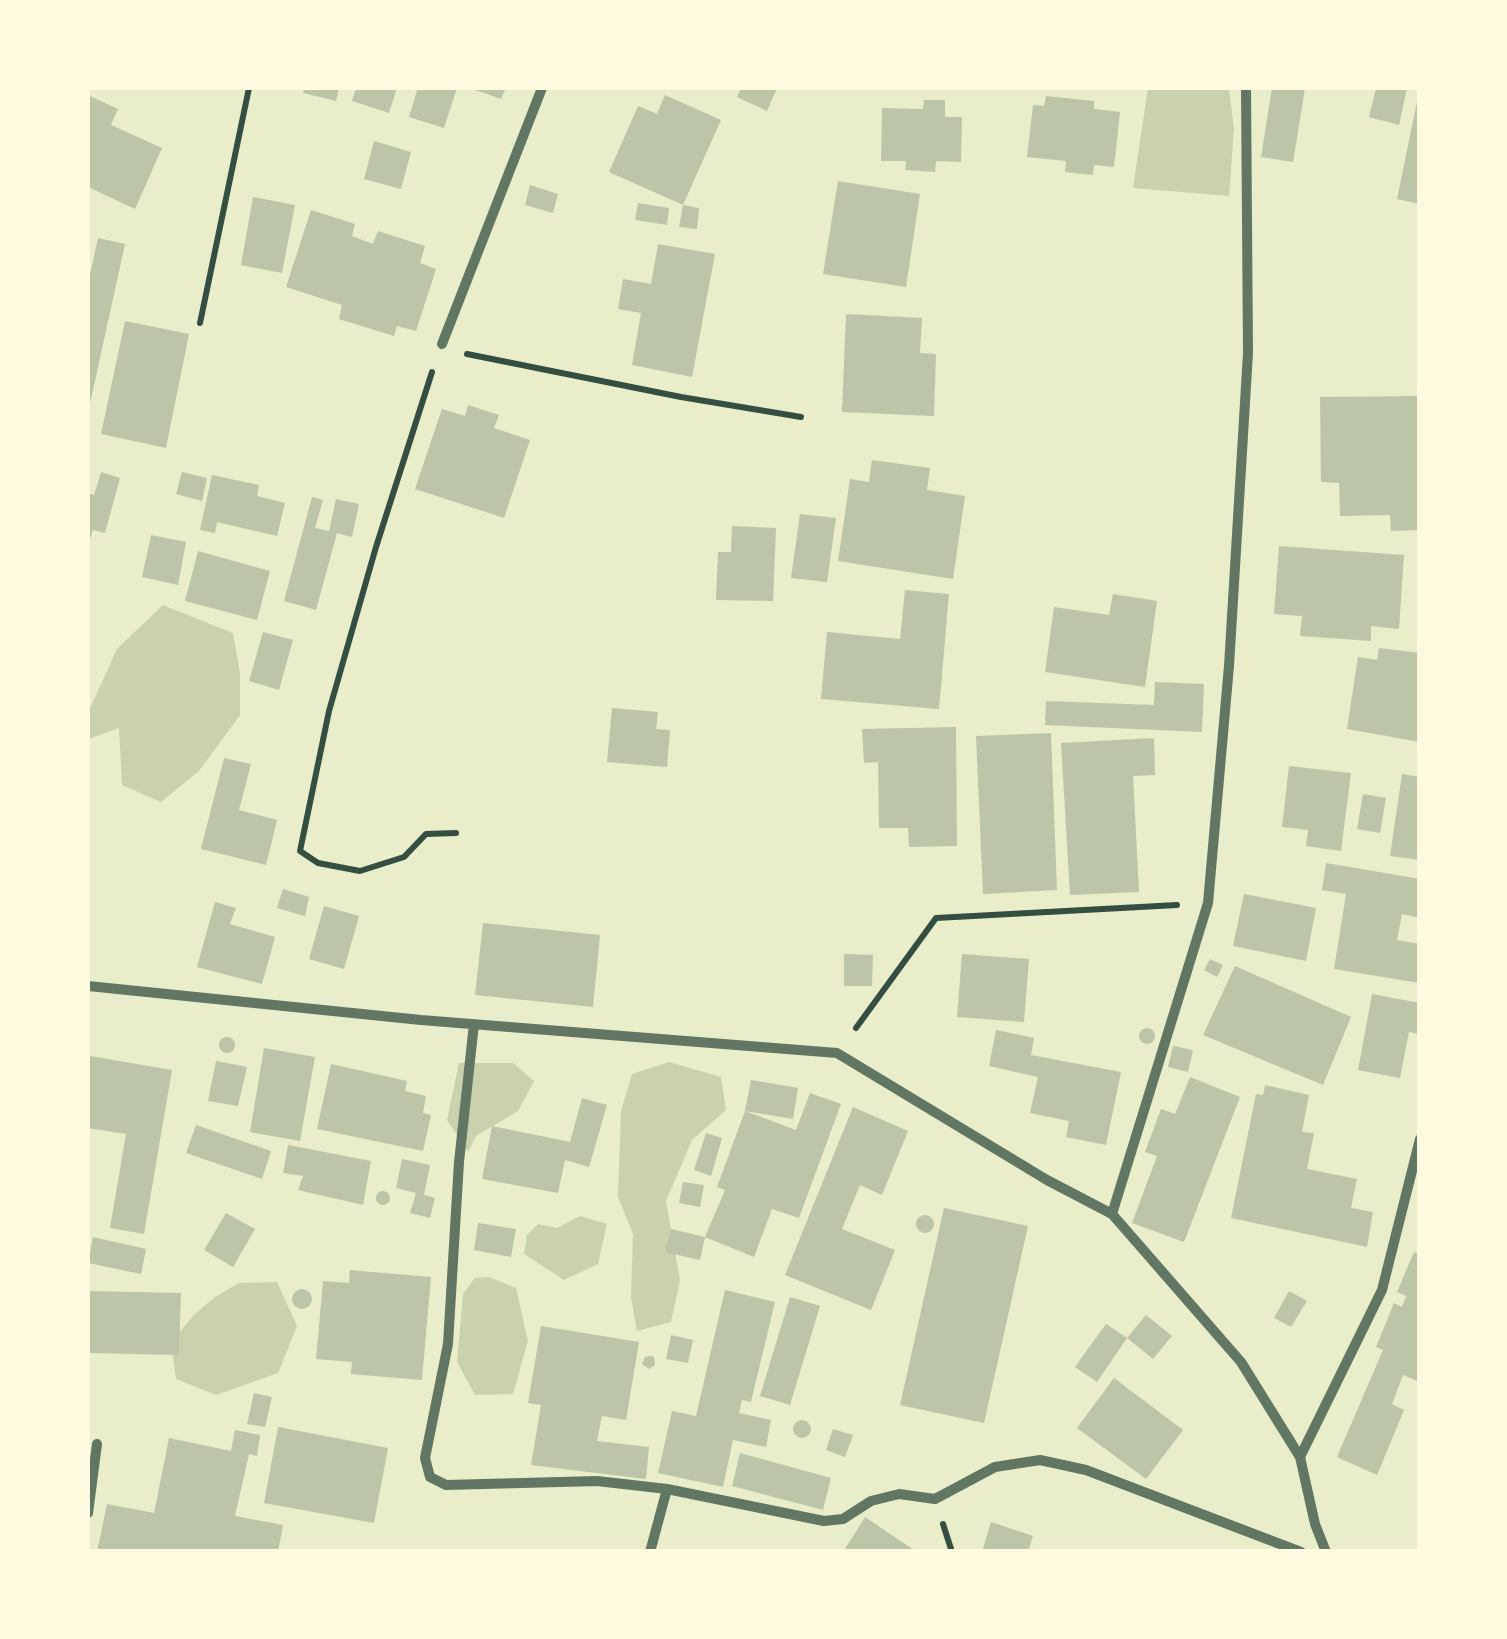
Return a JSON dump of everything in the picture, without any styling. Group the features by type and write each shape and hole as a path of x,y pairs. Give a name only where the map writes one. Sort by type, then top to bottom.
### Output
{"street":[{"path":"442,344 542,88"},
{"path":"1112,1214 1208,903 1230,666 1248,354 1246,88"},
{"path":"88,986 837,1054 1047,1180 1112,1214 1240,1362 1300,1457 1314,1524 1326,1552"},
{"path":"474,1024 459,1162 448,1344 425,1458 430,1477 446,1485 596,1481 667,1488 824,1521 843,1519 871,1501 899,1494 935,1499 996,1466 1040,1460 1086,1470 1301,1552"},
{"path":"1300,1457 1382,1290 1420,1139"},
{"path":"88,1514 97,1444"},
{"path":"650,1552 667,1488"}],"path":[{"path":"200,323 249,88"},
{"path":"456,833 426,834 404,856 360,871 318,862 300,851 329,711 376,548 442,344 492,360 801,417"},
{"path":"837,1054 936,918 1208,903"}],"green space":[{"path":"1148,88 1229,88 1234,129 1229,196 1133,188"},
{"path":"163,605 233,633 240,673 240,715 199,771 161,802 122,785 119,728 88,739 88,706 117,649"},
{"path":"669,1062 721,1077 726,1110 692,1140 666,1201 680,1280 671,1322 637,1331 631,1297 633,1234 618,1197 621,1111 632,1074"},
{"path":"459,1063 513,1063 534,1081 518,1111 476,1136 468,1152 447,1120"},
{"path":"580,1216 607,1224 598,1264 564,1280 524,1254 527,1235 538,1224 557,1228"},
{"path":"489,1277 516,1288 528,1341 513,1394 475,1395 457,1362 463,1294 475,1278"},
{"path":"277,1282 297,1326 278,1373 216,1395 176,1379 171,1342 194,1315 239,1283"}],"building":[{"path":"304,88 339,88 336,101 303,93"},
{"path":"356,88 397,88 389,113 352,101"},
{"path":"418,88 457,88 444,128 409,117"},
{"path":"469,88 506,88 501,99"},
{"path":"741,88 777,88 767,111 737,97"},
{"path":"1272,88 1305,88 1293,162 1261,157"},
{"path":"1376,88 1407,88 1399,125 1369,117"},
{"path":"88,95 118,109 111,125 162,148 135,209 88,187"},
{"path":"665,95 721,120 683,205 609,172 638,106 657,114"},
{"path":"1046,96 1094,101 1094,109 1120,112 1114,167 1094,165 1093,175 1065,172 1066,161 1027,157 1033,105 1044,106"},
{"path":"1420,97 1420,204 1397,199"},
{"path":"924,100 945,100 945,117 962,117 961,162 936,161 935,172 905,170 906,161 881,161 882,108 923,109"},
{"path":"374,141 411,152 401,189 364,179"},
{"path":"838,181 920,194 906,287 823,274"},
{"path":"530,185 558,194 553,213 525,205"},
{"path":"253,197 295,205 282,273 241,265"},
{"path":"638,203 669,208 667,225 635,220"},
{"path":"683,205 699,208 697,229 679,227"},
{"path":"311,210 355,224 352,236 373,244 378,231 425,246 420,263 436,269 416,331 397,326 394,336 339,319 342,305 286,287"},
{"path":"98,238 125,244 89,408 88,284"},
{"path":"658,244 715,254 692,377 632,365 641,313 618,309 623,279 651,284"},
{"path":"846,314 922,318 920,353 936,354 934,416 842,412"},
{"path":"125,321 189,334 166,448 101,434"},
{"path":"1420,396 1420,530 1391,531 1390,515 1340,516 1339,483 1321,482 1320,397"},
{"path":"468,405 499,415 494,428 530,440 504,518 415,489 442,409 465,416"},
{"path":"872,460 930,468 927,490 965,496 953,579 838,561 850,479 869,482"},
{"path":"101,472 120,478 105,533 93,530 88,545 88,493 94,495"},
{"path":"182,472 207,478 202,501 176,494"},
{"path":"212,475 259,485 257,496 285,503 277,536 217,522 215,533 200,530"},
{"path":"312,497 323,500 315,528 329,531 336,499 359,504 352,537 337,533 316,610 284,601"},
{"path":"800,514 836,518 827,582 791,578"},
{"path":"732,526 776,528 773,601 716,600 718,552 731,552"},
{"path":"151,535 186,542 178,585 142,577"},
{"path":"1279,546 1404,555 1399,629 1371,626 1371,641 1300,636 1302,616 1274,614"},
{"path":"198,551 270,571 257,620 185,601"},
{"path":"905,590 949,594 939,709 821,699 827,632 900,639"},
{"path":"1113,594 1157,601 1145,687 1045,672 1054,607 1109,615"},
{"path":"263,632 293,640 279,690 249,681"},
{"path":"1379,648 1420,653 1420,742 1347,729 1358,657 1377,660"},
{"path":"1155,682 1204,684 1202,732 1045,725 1046,701 1154,705"},
{"path":"612,708 658,712 656,729 670,730 667,767 607,762"},
{"path":"956,727 957,846 909,847 908,828 879,828 878,762 864,763 862,729"},
{"path":"1051,733 1057,890 983,894 976,736"},
{"path":"1154,738 1155,775 1133,776 1139,892 1070,895 1061,743"},
{"path":"224,758 251,764 239,810 277,820 266,865 201,849"},
{"path":"1289,766 1351,773 1341,851 1306,846 1308,830 1282,827"},
{"path":"1402,774 1420,777 1420,860 1390,856"},
{"path":"1363,794 1386,798 1380,833 1357,829"},
{"path":"1326,863 1420,879 1420,918 1402,914 1397,940 1420,944 1420,983 1334,969 1346,894 1322,890"},
{"path":"283,889 309,897 305,916 277,908"},
{"path":"1244,894 1316,908 1306,961 1233,946"},
{"path":"215,902 236,908 230,924 275,937 262,984 197,967"},
{"path":"324,906 359,916 344,969 309,959"},
{"path":"483,923 600,935 593,1007 475,995"},
{"path":"844,954 873,955 872,986 844,986"},
{"path":"962,954 1029,959 1024,1022 957,1017"},
{"path":"1210,959 1223,965 1217,977 1204,970"},
{"path":"1235,966 1351,1017 1323,1085 1203,1035"},
{"path":"1372,994 1420,1003 1420,1034 1409,1032 1400,1078 1358,1070"},
{"path":"1147,1028 1155,1036 1147,1044 1139,1036"},
{"path":"996,1030 1034,1038 1031,1055 1121,1072 1106,1145 1066,1137 1069,1121 1030,1113 1038,1077 989,1066"},
{"path":"227,1037 235,1045 227,1053 219,1045"},
{"path":"1173,1046 1193,1050 1188,1072 1168,1067"},
{"path":"264,1048 315,1057 300,1141 250,1132"},
{"path":"90,1056 172,1070 144,1234 110,1228 126,1134 88,1128"},
{"path":"216,1061 247,1067 238,1106 208,1101"},
{"path":"331,1064 407,1081 405,1091 426,1096 423,1113 431,1115 423,1151 317,1129"},
{"path":"1190,1077 1240,1097 1184,1242 1132,1223 1157,1156 1145,1152 1161,1109 1175,1114"},
{"path":"751,1080 798,1088 793,1119 745,1111"},
{"path":"1265,1085 1309,1095 1302,1132 1314,1133 1307,1169 1357,1179 1351,1208 1373,1212 1367,1247 1231,1218 1256,1094 1263,1095"},
{"path":"810,1093 841,1104 799,1218 772,1209 754,1257 705,1237 725,1190 717,1187 745,1111 796,1130"},
{"path":"582,1098 607,1105 589,1167 565,1160 558,1193 482,1179 492,1126 570,1142"},
{"path":"853,1107 908,1131 882,1195 860,1185 842,1229 895,1250 871,1310 785,1275"},
{"path":"196,1125 271,1151 262,1179 186,1153"},
{"path":"706,1133 722,1138 711,1176 694,1170"},
{"path":"288,1145 371,1161 363,1205 298,1190 303,1176 283,1173"},
{"path":"402,1159 430,1165 424,1195 435,1198 430,1218 410,1213 416,1193 396,1188"},
{"path":"683,1182 704,1185 700,1207 679,1203"},
{"path":"383,1191 390,1198 383,1205 376,1198"},
{"path":"944,1208 1028,1226 984,1423 900,1405"},
{"path":"226,1213 255,1229 233,1267 204,1250"},
{"path":"925,1215 934,1224 925,1233 916,1224"},
{"path":"478,1223 516,1229 511,1257 474,1250"},
{"path":"671,1229 705,1237 700,1260 665,1252"},
{"path":"93,1237 146,1249 141,1274 88,1263"},
{"path":"1414,1252 1420,1255 1420,1382 1403,1375 1392,1404 1404,1410 1377,1475 1337,1457 1383,1350 1376,1347 1394,1303 1402,1307 1406,1296 1397,1292"},
{"path":"350,1270 431,1277 422,1380 351,1374 352,1362 316,1359 323,1281 349,1283"},
{"path":"302,1289 312,1299 302,1309 292,1299"},
{"path":"725,1290 775,1302 751,1402 742,1400 739,1413 771,1420 766,1447 733,1440 723,1487 658,1473 672,1411 696,1416"},
{"path":"89,1291 181,1293 179,1355 88,1353"},
{"path":"1289,1291 1307,1301 1291,1327 1274,1318"},
{"path":"790,1297 820,1306 790,1405 760,1396"},
{"path":"1146,1315 1172,1336 1153,1359 1127,1338"},
{"path":"1106,1324 1127,1338 1097,1382 1075,1367"},
{"path":"541,1326 639,1342 626,1420 602,1416 597,1441 649,1447 646,1479 531,1465 541,1405 528,1403"},
{"path":"671,1335 693,1340 688,1363 666,1359"},
{"path":"654,1357 655,1365 649,1369 642,1364"},
{"path":"1114,1378 1183,1430 1146,1479 1077,1428"},
{"path":"254,1393 272,1397 265,1427 247,1424"},
{"path":"802,1420 809,1422 809,1436 802,1438 795,1436 793,1429 795,1422"},
{"path":"278,1427 388,1448 374,1523 264,1503"},
{"path":"833,1429 853,1435 845,1457 826,1450"},
{"path":"235,1430 260,1435 257,1456 249,1454 235,1516 283,1525 278,1552 97,1552 107,1504 154,1513 169,1438 231,1451"},
{"path":"740,1453 831,1478 823,1510 732,1486"},
{"path":"865,1517 917,1552 843,1552"},
{"path":"991,1522 1033,1536 1028,1552 982,1552"}]}
